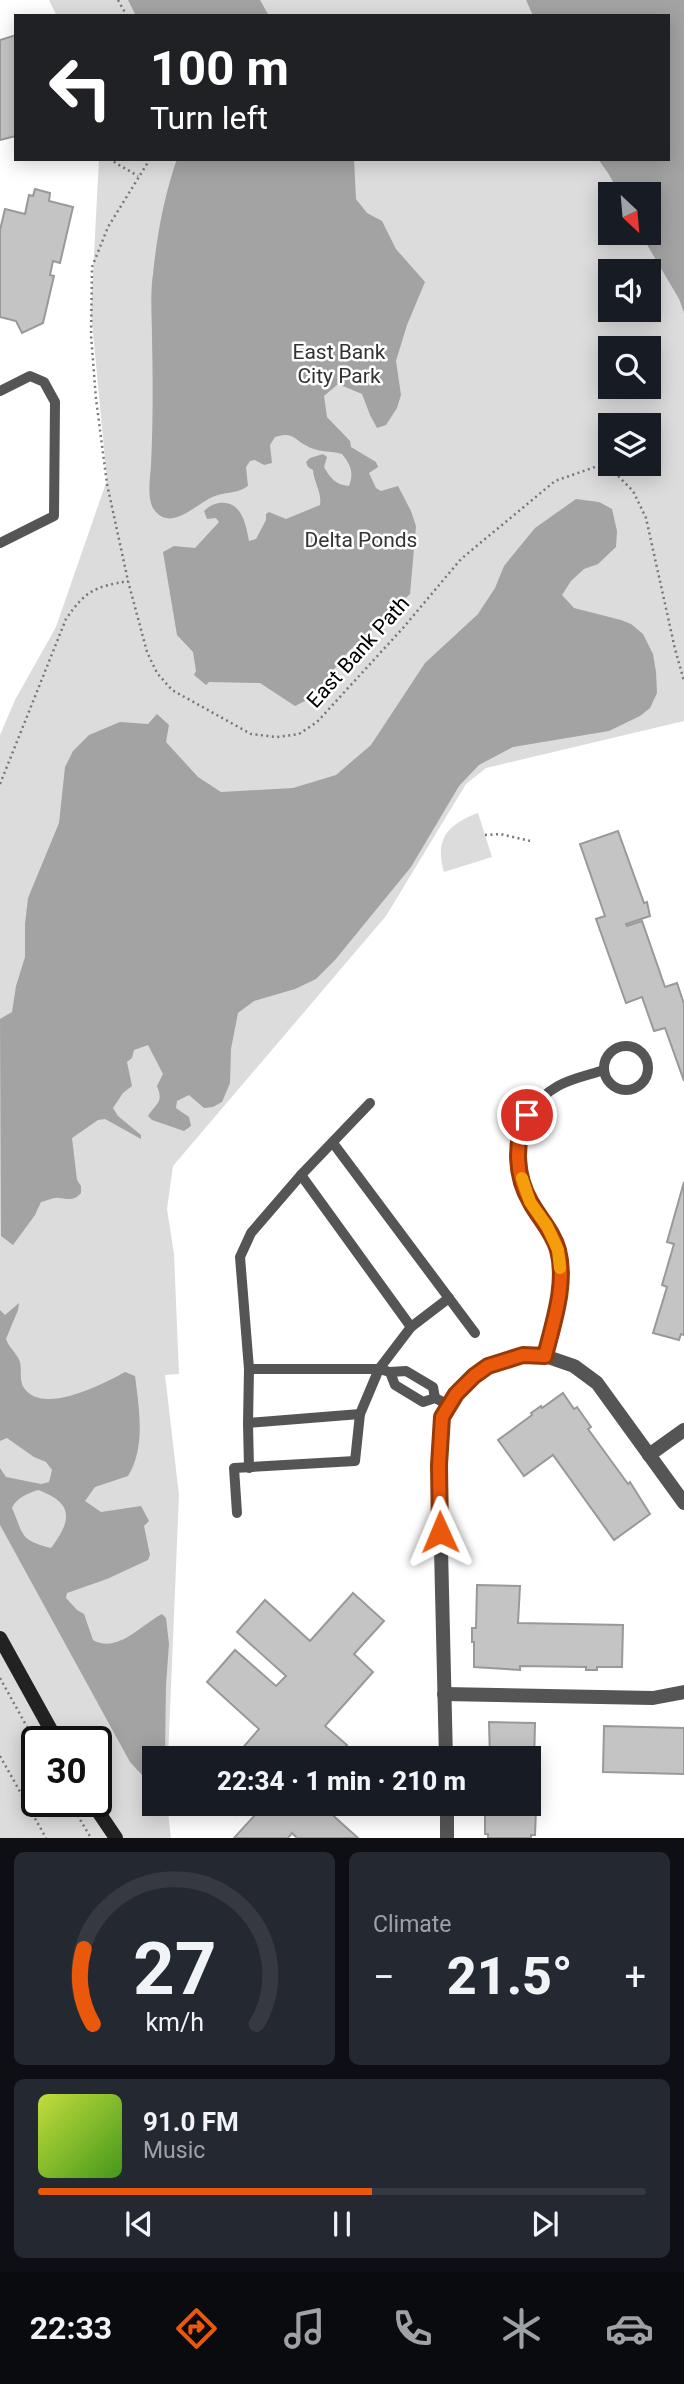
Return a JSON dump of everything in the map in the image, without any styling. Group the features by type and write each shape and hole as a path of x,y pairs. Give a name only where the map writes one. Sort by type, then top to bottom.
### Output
{"main road":[{"path":"0,1638 49,1726"},
{"path":"102,1817 116,1838"}],"street":[{"path":"446,1746 439,1465 442,1417 456,1394 488,1366 523,1355 545,1356 573,1366 597,1383 684,1503"},
{"path":"649,1455 684,1430"},
{"path":"444,1694 653,1698 684,1692"},
{"path":"447,1816 447,1838"}],"lane":[{"path":"0,391 30,376 44,382 55,402 54,516 0,543"},
{"path":"624,1046 642,1053 647,1067 642,1082 630,1089 616,1088 610,1083 604,1070 610,1053 624,1046"},
{"path":"545,1356 561,1275 558,1250 547,1226 530,1202 521,1176 517,1145 527,1115 547,1093 567,1081 604,1070"},
{"path":"249,1468 249,1370 240,1257 251,1233 301,1175 370,1103"},
{"path":"333,1143 475,1334"},
{"path":"301,1175 411,1327"},
{"path":"237,1513 234,1468 355,1461 360,1414 379,1369 411,1327 449,1298"},
{"path":"249,1370 406,1371 433,1387 435,1398"},
{"path":"390,1372 395,1385 423,1402 435,1398 449,1405"},
{"path":"248,1423 360,1414"}],"path":[{"path":"112,161 138,176"},
{"name":"East Bank Path","path":"149,161 108,227 92,267 91,335 107,484 128,581 147,652 157,673 172,690 251,734 277,737 299,734 317,722 403,628 461,559 555,481 595,467 614,472 634,491 646,518 684,681"},
{"path":"0,784 66,619 80,599 101,586 128,581"},
{"path":"485,835 500,834 530,841"},
{"path":"0,1678 27,1726"},
{"path":"0,1756 46,1838"},
{"path":"79,1817 91,1838"}],"green space":[{"path":"49,0 526,0 532,14 56,14"},
{"name":"Delta Ponds","path":"99,161 602,161 613,182 598,182 598,245 647,245 655,259 598,259 598,322 661,322 661,269 684,313 684,721 486,768 466,784 386,916 173,1166 167,1209 174,1254 179,1374 165,1375 179,1495 169,1746 142,1746 142,1816 168,1816 171,1838 0,1838 0,735 15,700 56,627 107,480 91,312"},
{"path":"478,813 492,857 444,872 441,850 446,834 459,822"}],"shaded area":[{"path":"128,0 260,0 268,14 135,14"},
{"path":"526,0 684,0 684,313 661,269 661,259 655,259 647,245 662,245 662,182 613,182 599,161 670,161 670,14 532,14"},
{"path":"176,161 354,161 356,199 367,213 382,221 396,249 425,282 396,361 401,395 397,408 386,425 377,428 362,394 338,384 324,396 327,417 350,441 351,447 376,462 378,467 369,473 376,488 381,491 398,486 411,511 416,526 410,594 348,652 311,698 295,706 260,683 209,682 206,685 194,675 196,671 193,652 177,635 163,552 174,546 195,548 219,522 216,518 207,519 204,511 217,503 227,503 238,509 249,541 256,539 269,512 286,519 320,505 313,470 306,462 310,458 323,454 327,457 324,467 340,484 349,486 351,469 342,454 311,448 293,437 281,435 275,437 270,445 272,463 264,465 255,460 250,461 246,467 248,486 218,495 171,518 163,517 153,508 149,490 153,370 152,282 168,187"},
{"path":"576,499 599,502 612,509 617,531 616,547 598,564 584,569 571,581 562,595 574,608 621,620 643,634 653,654 656,672 657,693 650,708 609,731 513,747 479,765 459,786 411,867 335,960 316,979 295,989 254,1001 238,1013 231,1049 230,1083 222,1102 204,1108 189,1095 177,1101 176,1108 189,1117 191,1126 184,1131 152,1120 148,1116 158,1103 157,1086 163,1074 148,1045 134,1050 132,1058 127,1062 132,1086 123,1093 113,1108 118,1116 141,1135 141,1139 105,1119 98,1120 72,1138 81,1193 74,1198 54,1198 41,1202 13,1245 1,1236 0,1019 12,1012 25,957 28,898 59,823 65,767 73,751 89,735 120,722 148,724 157,714 169,725 166,742 198,777 221,792 293,788 336,775 371,745 425,663 478,614 495,588 504,566 535,528"},
{"path":"19,1303 6,1339 20,1362 22,1385 33,1396 59,1398 74,1395 125,1372 135,1376 140,1427 134,1465 128,1476 95,1487 85,1501 101,1512 141,1506 149,1521 144,1526 150,1555 148,1560 107,1579 67,1593 66,1598 84,1614 93,1640 102,1643 120,1641 162,1614 166,1618 169,1644 165,1746 142,1746 142,1775 130,1762 0,1525 0,1468 6,1477 41,1484 49,1482 52,1470 46,1462 7,1438 0,1441 0,1310 5,1315","holes":["38,1490 58,1501 66,1513 66,1521 51,1548 28,1539 12,1508 14,1504 26,1494"]}],"building":[{"path":"14,36 14,136 0,140 0,40"},
{"path":"35,189 50,193 49,201 73,207 60,263 53,261 50,275 54,276 43,323 22,333 16,321 0,317 0,230 5,209 25,214 29,195 33,196"},
{"path":"618,831 644,903 647,902 650,916 626,924 627,926 642,921 665,987 677,983 684,1004 684,1081 665,1028 654,1031 642,997 626,1003 596,919 605,916 580,844"},
{"path":"684,1182 684,1335 681,1334 679,1340 653,1333 667,1287 662,1285 674,1244 667,1242"},
{"path":"563,1393 574,1409 577,1407 591,1427 588,1429 628,1484 630,1482 650,1514 614,1540 553,1455 524,1476 498,1440 532,1415 531,1413"},
{"path":"477,1585 520,1586 518,1623 623,1625 622,1667 586,1670 586,1667 520,1666 520,1670 474,1667 472,1628 476,1628"},
{"path":"353,1593 384,1621 354,1654 373,1672 325,1726 347,1745 244,1746 259,1729 207,1682 235,1650 276,1686 286,1676 237,1632 265,1600 310,1641"},
{"path":"489,1722 535,1723 534,1746 490,1746"},
{"path":"604,1726 684,1728 684,1774 603,1772"},
{"path":"254,1816 334,1816 358,1838 297,1838 292,1833 288,1838 234,1838"},
{"path":"485,1816 536,1816 535,1835 531,1835 531,1838 488,1838 488,1834 485,1834"}],"slow traffic":[{"path":"522,1178 530,1202 547,1226 558,1250 560,1268"}],"route":[{"path":"440,1532 439,1465 442,1417 456,1394 488,1366 523,1355 545,1356 556,1309 561,1275 558,1250 547,1226 530,1202 518,1158 517,1145 527,1115"}],"park label":[{"name":"East Bank City Park","path":"339,364"}]}
